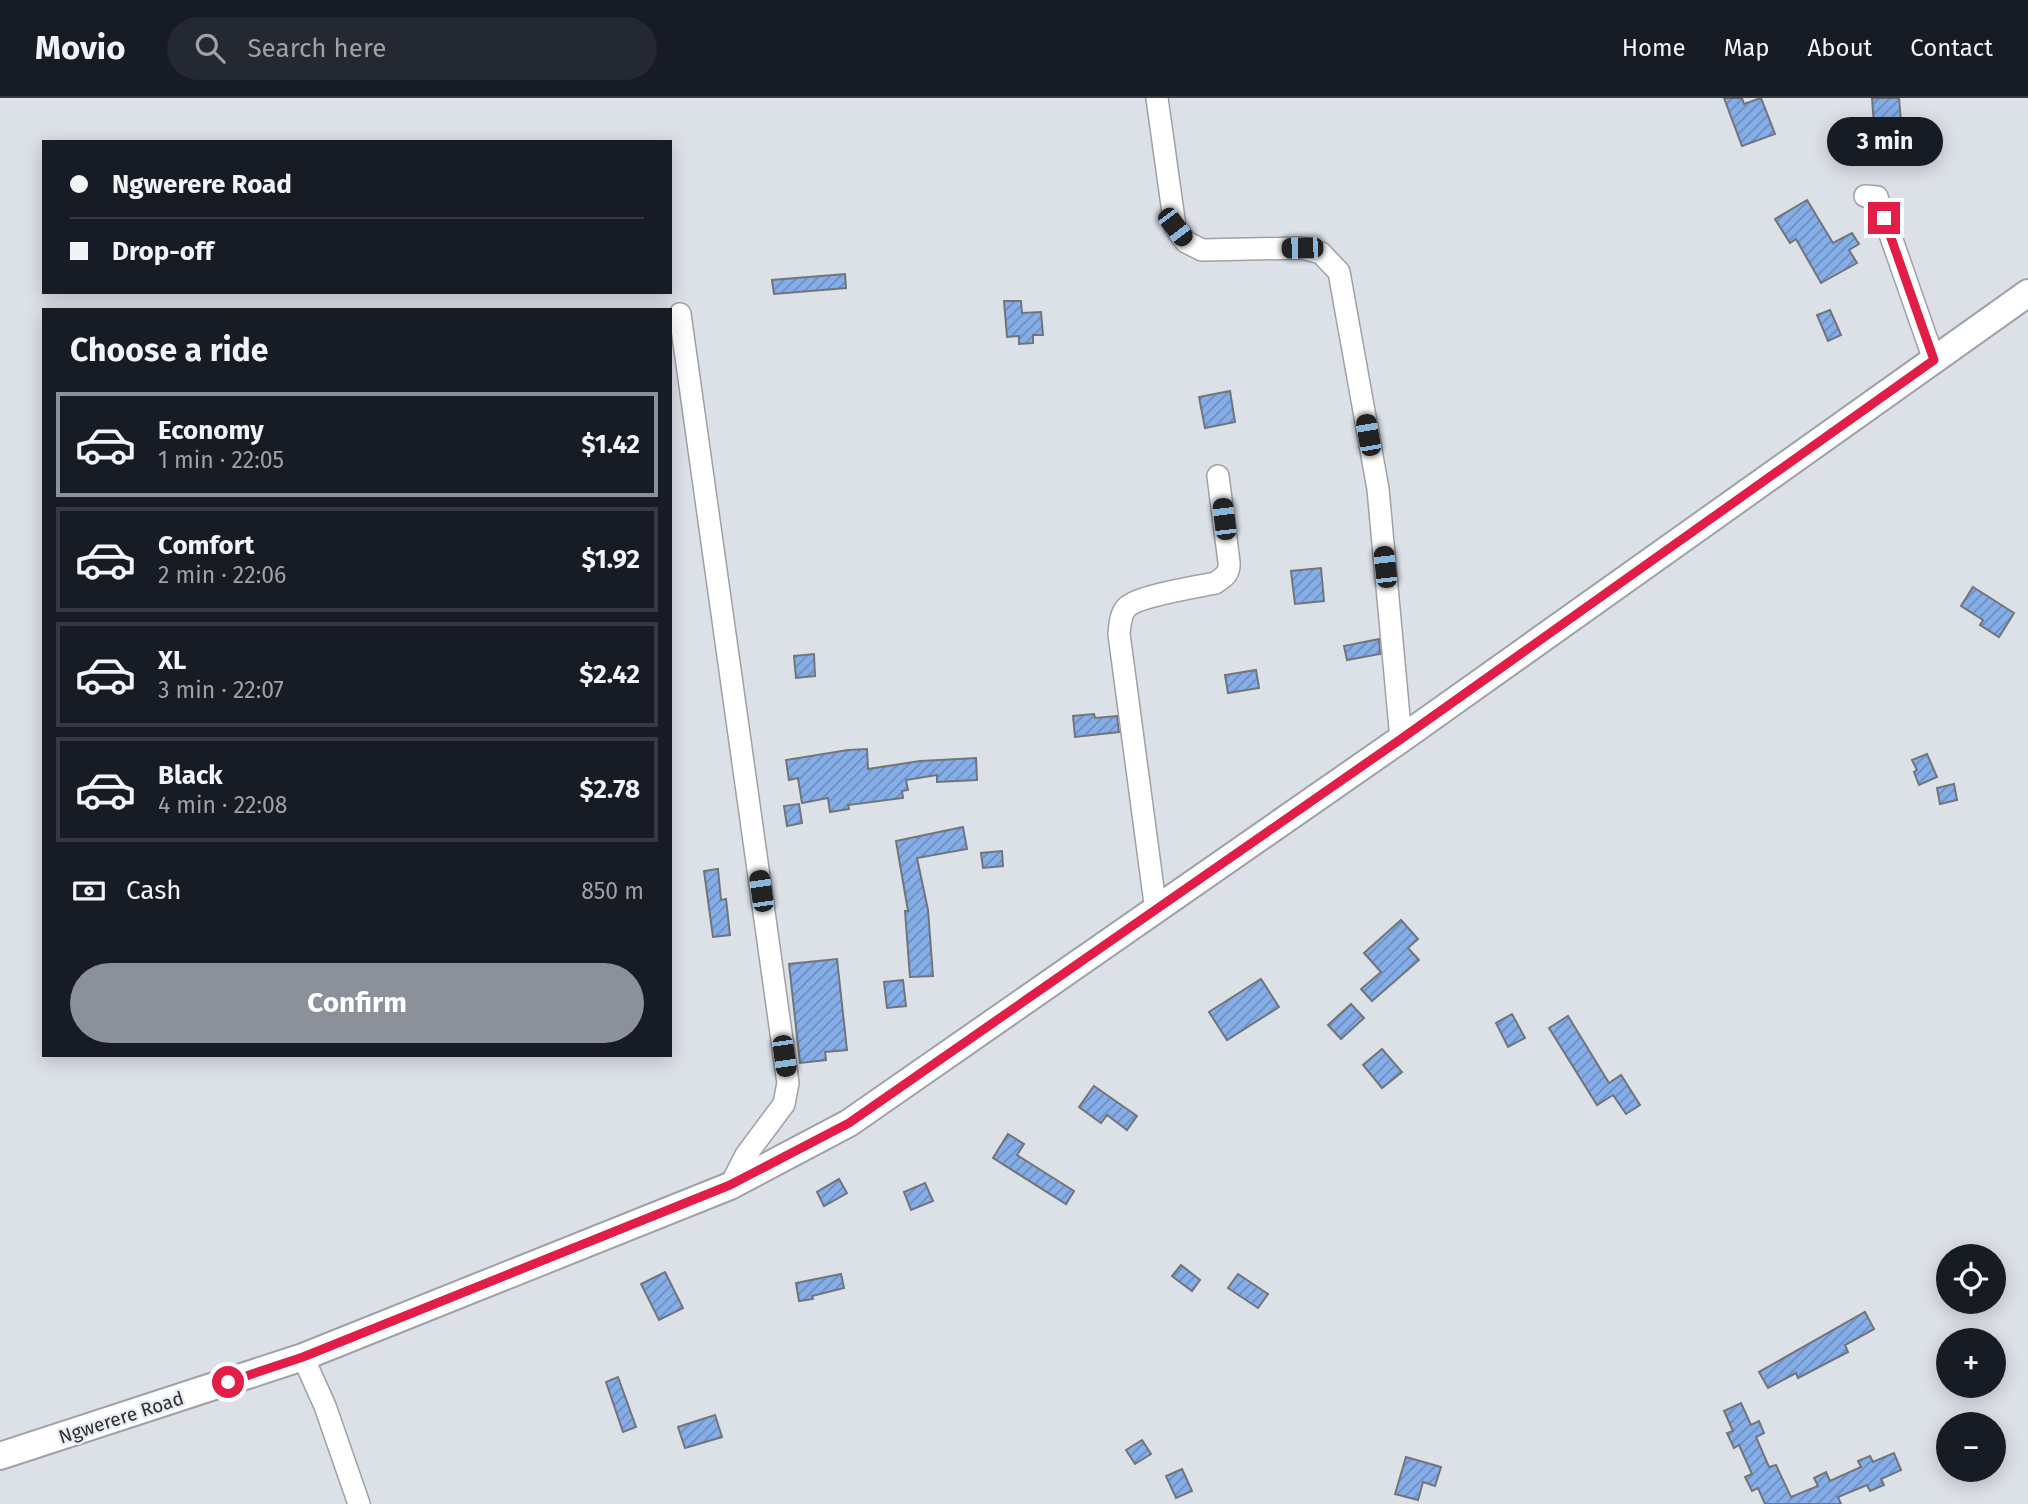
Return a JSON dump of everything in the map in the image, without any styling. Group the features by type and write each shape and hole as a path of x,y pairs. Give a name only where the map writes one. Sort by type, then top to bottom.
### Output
{"main road":[{"name":"Ngwerere Road","path":"0,1457 303,1357 730,1185 849,1123 1401,739 2028,293"}],"street":[{"path":"1157,98 1175,227 1186,242 1202,250 1302,248 1321,253 1339,272 1378,489 1401,739"},
{"path":"1866,196 1877,197 1934,360"},
{"path":"680,314 788,1083 784,1104 747,1155 730,1185"},
{"path":"1156,911 1119,634 1121,619 1125,609 1136,601 1214,583 1225,577 1229,562 1218,476"},
{"path":"303,1357 325,1406 359,1504"}],"building":[{"path":"1724,98 1742,98 1744,104 1761,98 1775,134 1742,146"},
{"path":"1872,98 1899,98 1901,122 1891,123 1897,147 1876,152"},
{"path":"1807,200 1833,243 1852,233 1859,244 1849,250 1857,263 1821,283 1796,239 1790,243 1775,219"},
{"path":"845,274 846,288 774,294 772,280"},
{"path":"1004,301 1021,301 1022,313 1041,312 1043,335 1033,335 1033,343 1019,344 1019,336 1007,337"},
{"path":"1830,310 1841,335 1828,341 1817,315"},
{"path":"1230,391 1235,422 1205,428 1199,397"},
{"path":"1321,568 1324,601 1295,604 1291,571"},
{"path":"1973,587 2014,613 1999,637 1980,625 1983,620 1961,606"},
{"path":"1379,639 1380,654 1347,660 1344,646"},
{"path":"814,654 815,676 796,678 794,656"},
{"path":"1256,670 1259,688 1228,693 1225,675"},
{"path":"1094,714 1095,718 1117,716 1119,732 1075,737 1073,716"},
{"path":"867,749 868,769 920,761 976,758 977,780 937,782 937,775 906,780 908,790 902,791 903,798 848,805 849,809 830,812 828,798 802,803 798,778 789,780 786,760"},
{"path":"1927,754 1937,777 1919,785 1914,772 1917,770 1912,760"},
{"path":"1954,784 1957,800 1940,804 1937,788"},
{"path":"799,804 802,823 787,826 784,806"},
{"path":"963,827 967,849 917,858 928,910 933,976 910,977 905,911 908,911 896,841"},
{"path":"1002,851 1003,866 983,868 981,853"},
{"path":"718,869 721,900 726,899 730,935 713,937 704,871"},
{"path":"1401,920 1418,939 1408,948 1419,960 1372,1001 1361,989 1381,972 1364,953"},
{"path":"837,959 847,1050 825,1052 826,1060 800,1063 789,964"},
{"path":"1261,979 1279,1007 1227,1040 1209,1012"},
{"path":"903,980 906,1006 887,1008 884,982"},
{"path":"1351,1004 1364,1018 1341,1039 1328,1025"},
{"path":"1512,1014 1525,1038 1508,1047 1496,1023"},
{"path":"1568,1016 1609,1083 1621,1075 1640,1105 1626,1114 1613,1095 1597,1105 1549,1028"},
{"path":"1382,1049 1402,1072 1382,1088 1363,1065"},
{"path":"1094,1086 1137,1116 1127,1130 1107,1115 1101,1123 1079,1107"},
{"path":"1008,1134 1024,1144 1017,1155 1074,1191 1066,1204 993,1158"},
{"path":"839,1179 847,1193 824,1206 817,1192"},
{"path":"925,1183 933,1201 911,1210 904,1192"},
{"path":"1181,1265 1200,1280 1192,1291 1172,1276"},
{"path":"665,1272 683,1308 659,1320 641,1284"},
{"path":"841,1274 844,1288 799,1301 796,1283"},
{"path":"1238,1274 1268,1294 1258,1308 1228,1288"},
{"path":"1865,1312 1874,1329 1845,1345 1848,1352 1798,1378 1796,1373 1768,1388 1759,1372"},
{"path":"618,1377 636,1427 623,1432 606,1382"},
{"path":"1741,1403 1751,1425 1759,1421 1764,1433 1756,1437 1769,1467 1776,1465 1791,1497 1818,1486 1814,1478 1826,1472 1830,1481 1861,1467 1858,1461 1870,1456 1873,1462 1894,1453 1901,1470 1881,1479 1884,1485 1870,1491 1867,1485 1838,1497 1841,1504 1765,1504 1758,1488 1752,1491 1745,1477 1752,1474 1739,1445 1734,1448 1727,1433 1733,1431 1724,1411"},
{"path":"715,1415 722,1437 685,1448 678,1427"},
{"path":"1142,1440 1151,1454 1135,1464 1126,1450"},
{"path":"1406,1457 1441,1467 1435,1486 1423,1482 1418,1500 1395,1494"},
{"path":"1182,1469 1192,1491 1176,1498 1166,1476"}],"route":[{"path":"228,1382 303,1357 730,1185 849,1123 1044,990 1934,360 1884,218"}]}
